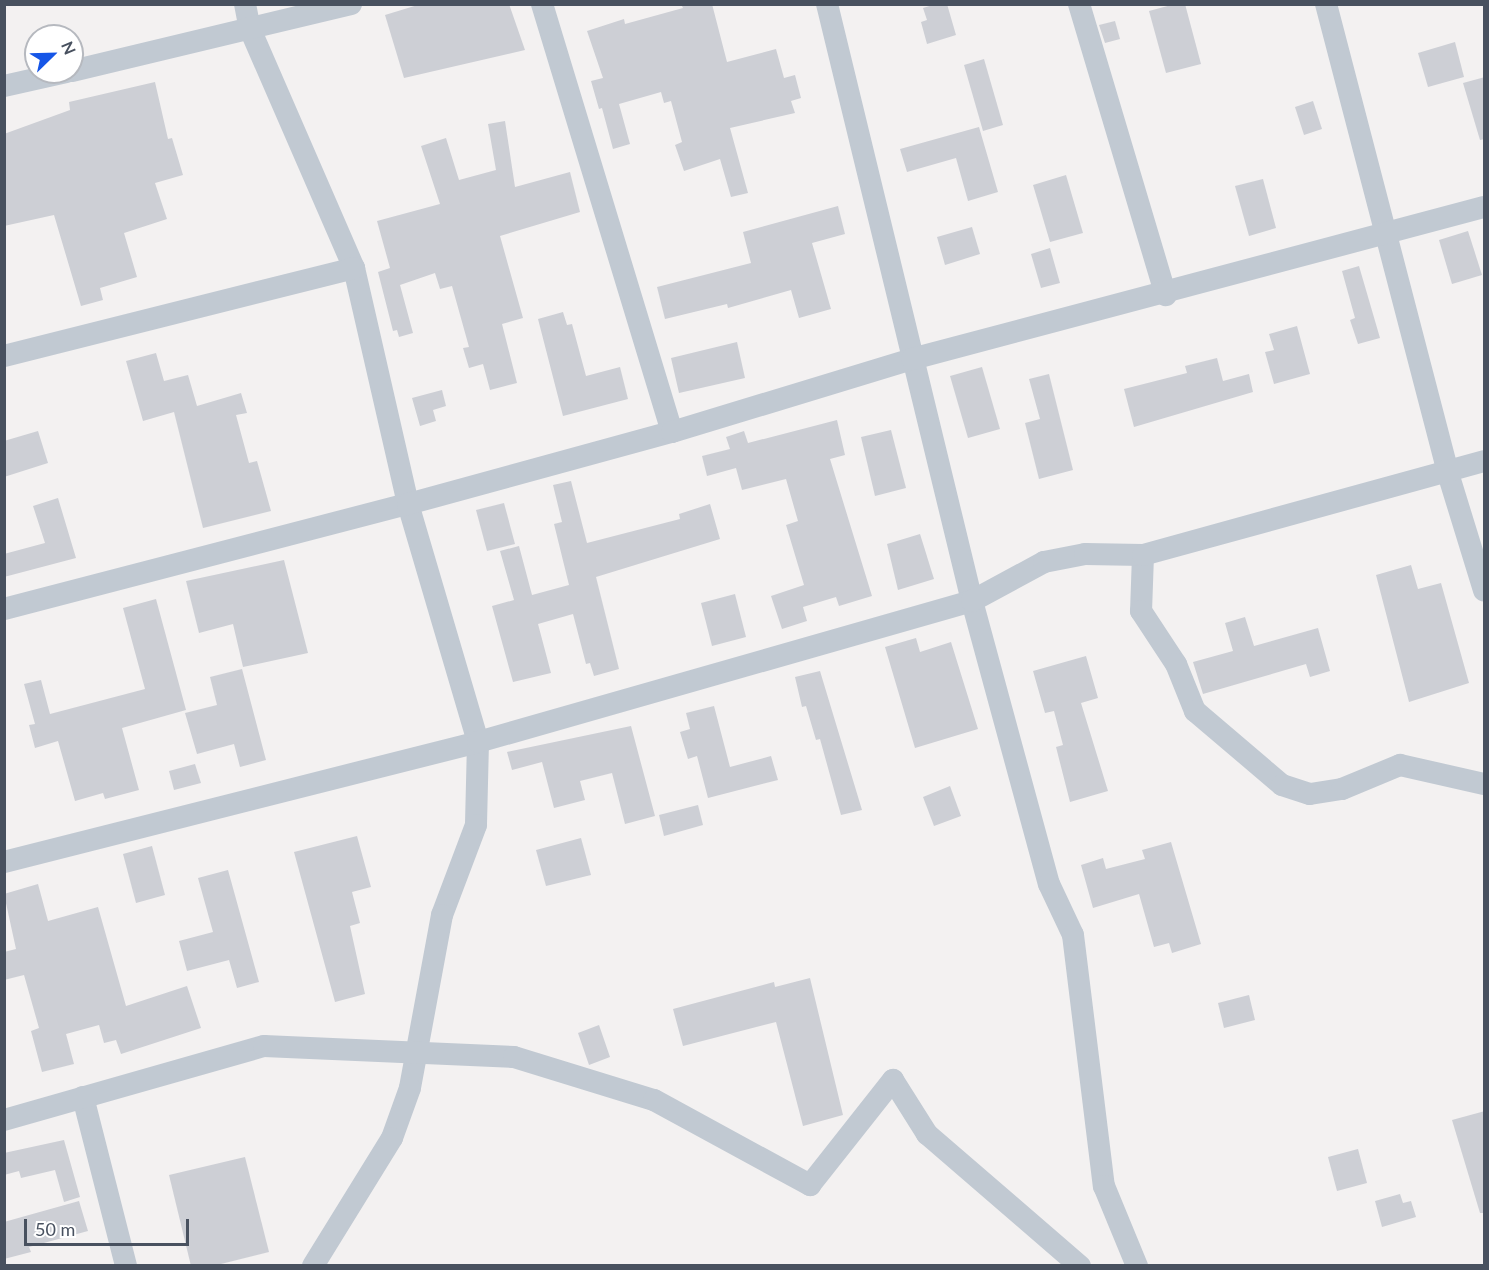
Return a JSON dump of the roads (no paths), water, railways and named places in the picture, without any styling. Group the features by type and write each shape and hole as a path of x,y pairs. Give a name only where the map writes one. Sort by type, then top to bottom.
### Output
{"street":[{"path":"245,4 250,29 354,268 408,504 478,742 476,825 442,915 418,1052 392,1138 313,1266"},
{"path":"84,68 351,4"},
{"path":"542,4 672,432"},
{"path":"827,4 972,601 1049,884 1073,935 1104,1186 1137,1266"},
{"path":"1079,4 1166,295"},
{"path":"1326,4 1387,231 1447,470 1485,590"},
{"path":"4,86 24,81"},
{"path":"4,609 408,504 672,432 912,360 1166,295 1387,231 1485,207"},
{"path":"4,356 354,268"},
{"path":"4,862 478,742 972,601 1044,562 1085,554 1143,555 1485,461"},
{"path":"1143,555 1141,611 1176,664 1195,711 1282,785 1310,794 1342,789 1400,765 1485,784"},
{"path":"4,1120 264,1046 514,1057 654,1100 810,1185 893,1080 927,1134 1080,1266"},
{"path":"83,1097 126,1266"}]}
